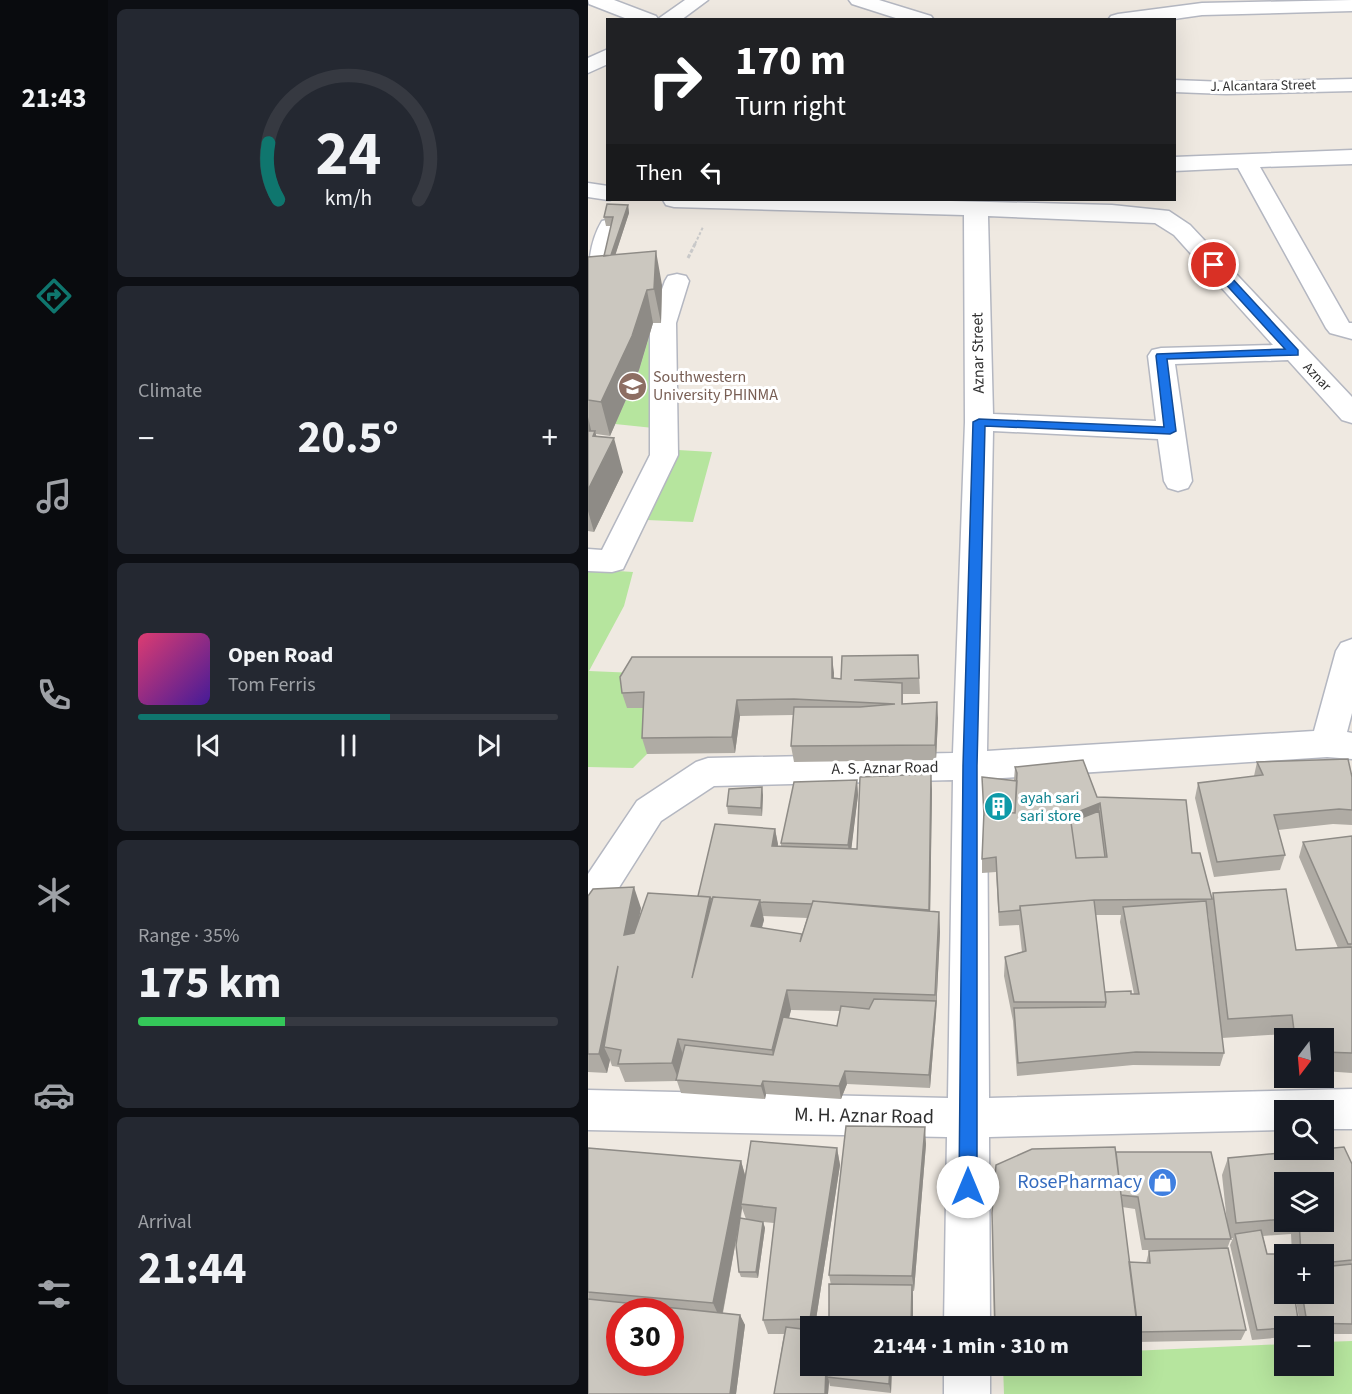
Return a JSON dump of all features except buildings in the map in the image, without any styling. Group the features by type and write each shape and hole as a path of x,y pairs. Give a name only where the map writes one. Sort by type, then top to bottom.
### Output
{"street":[{"path":"596,0 644,18"},
{"path":"670,18 698,0"},
{"path":"859,0 917,18"},
{"path":"1133,18 1202,9 1352,4"},
{"path":"588,67 606,56"},
{"name":"J. Alcantara Street","path":"1176,86 1226,88 1352,85"},
{"path":"1180,162 1352,157"},
{"path":"1245,161 1339,328 1352,331"},
{"path":"588,190 612,208 590,279"},
{"name":"Aznar","path":"699,201 1112,212 1161,216 1182,230 1352,414"},
{"name":"Aznar Street","path":"967,1316 970,766 979,422 976,209"},
{"path":"588,560 612,561 663,455 663,323 677,281"},
{"path":"1178,482 1161,356 1294,352"},
{"path":"979,422 1170,431"},
{"path":"1340,745 1352,651"},
{"name":"A. S. Aznar Road","path":"588,905 649,811 708,772 970,766 1340,745"},
{"path":"1334,1109 1352,1108"},
{"name":"M. H. Aznar Road","path":"588,1110 968,1118 1274,1110"},
{"path":"967,1376 967,1394"}],"path":[{"path":"677,281 715,202"}],"green space":[{"path":"653,323 678,450 712,452 693,522 647,520 664,455 663,429 615,424 639,370"},
{"path":"588,569 633,572 624,606 589,671 636,673 648,707 647,754 633,768 588,767"},
{"path":"1352,1341 1352,1394 1004,1394 1003,1376 1142,1376 1142,1350 1274,1344 1274,1376 1334,1376 1334,1342"}],"place":[{"name":"Southwestern University PHINMA","path":"632,386"},
{"name":"ayah sari sari store","path":"999,807"},
{"name":"RosePharmacy","path":"1163,1182"}],"route":[{"path":"968,1187 970,766 979,422 1170,431 1161,356 1294,352 1214,265"}]}
